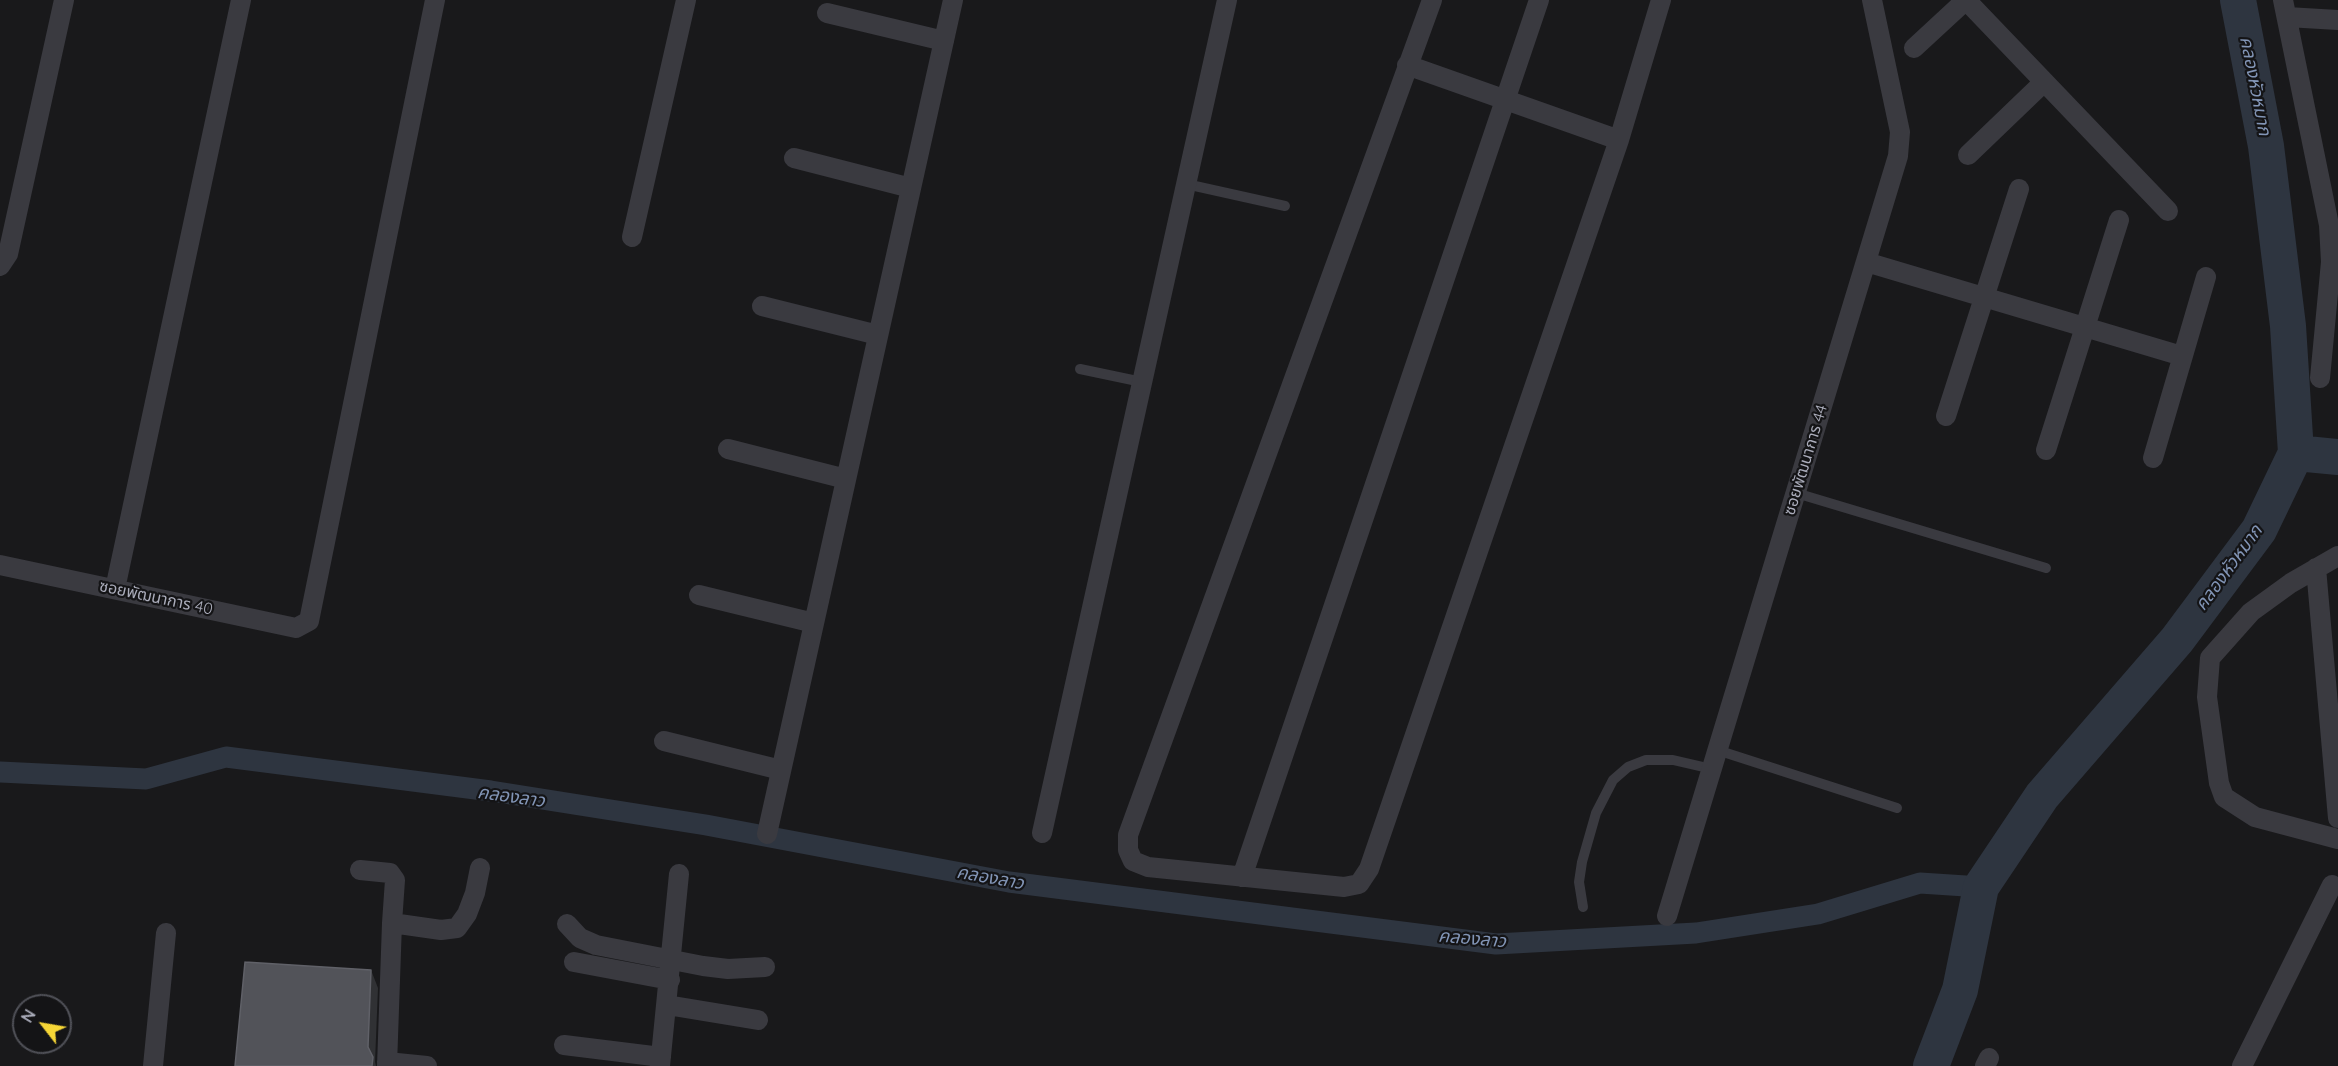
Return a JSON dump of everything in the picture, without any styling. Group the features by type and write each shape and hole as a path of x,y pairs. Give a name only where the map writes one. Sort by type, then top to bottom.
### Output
{"street":[{"path":"0,266 8,254 64,0"},
{"path":"115,589 241,0"},
{"name":"ซอยพัฒนาการ 40","path":"0,565 296,628 309,621 435,0"},
{"path":"633,237 686,0"},
{"path":"767,834 953,0"},
{"path":"1041,833 1227,0"},
{"path":"1432,0 1128,836 1128,850 1133,861 1148,867 1344,887 1359,884 1369,869 1619,140 1661,0"},
{"path":"1242,877 1539,0"},
{"name":"ซอยพัฒนาการ 44","path":"1668,916 1898,156 1900,132 1872,0"},
{"path":"1914,48 1966,0 2168,211"},
{"path":"2320,378 2331,262 2329,225 2285,8 2336,16"},
{"path":"827,13 944,41"},
{"path":"1407,65 1619,140"},
{"path":"1968,155 2044,82"},
{"path":"794,158 911,188"},
{"path":"1946,416 2019,189"},
{"path":"2046,450 2119,220"},
{"path":"1866,262 2182,356"},
{"path":"2152,458 2206,277"},
{"path":"762,306 878,335"},
{"path":"728,449 846,479"},
{"path":"2338,556 2290,583 2251,612 2210,658 2207,698 2219,783 2224,797 2254,817 2338,839"},
{"path":"2316,568 2338,818"},
{"path":"699,594 814,623"},
{"path":"664,741 781,770"},
{"path":"392,923 441,930 457,928 467,914 475,893 480,868"},
{"path":"360,870 390,873 395,880 387,1064 427,1066"},
{"path":"564,1045 660,1061 679,874"},
{"path":"2242,1066 2332,885"},
{"path":"567,924 573,933 586,941 670,970"},
{"path":"153,1066 166,933"},
{"path":"574,962 670,970 765,967"},
{"path":"667,1005 758,1020"}],"lane":[{"path":"1186,184 1285,206"},
{"path":"1080,369 1142,382"},
{"path":"1796,493 2046,568"},
{"path":"1583,907 1579,882 1582,862 1596,813 1613,780 1628,767 1646,760 1714,760 1897,808"}],"building":[{"path":"245,962 371,970 368,1047 373,1057 372,1066 235,1066"}],"waterway":[{"name":"คลองหัวหมาก","path":"1931,1066 1960,990 1981,887 2042,796 2177,640 2259,530 2296,453 2288,326 2266,146 2238,0"},
{"path":"2296,453 2338,457"},
{"name":"คลองลาว","path":"0,772 146,779 226,757 491,791 706,825 1009,882 1496,944 1696,933 1818,914 1920,883 1981,887"}]}
